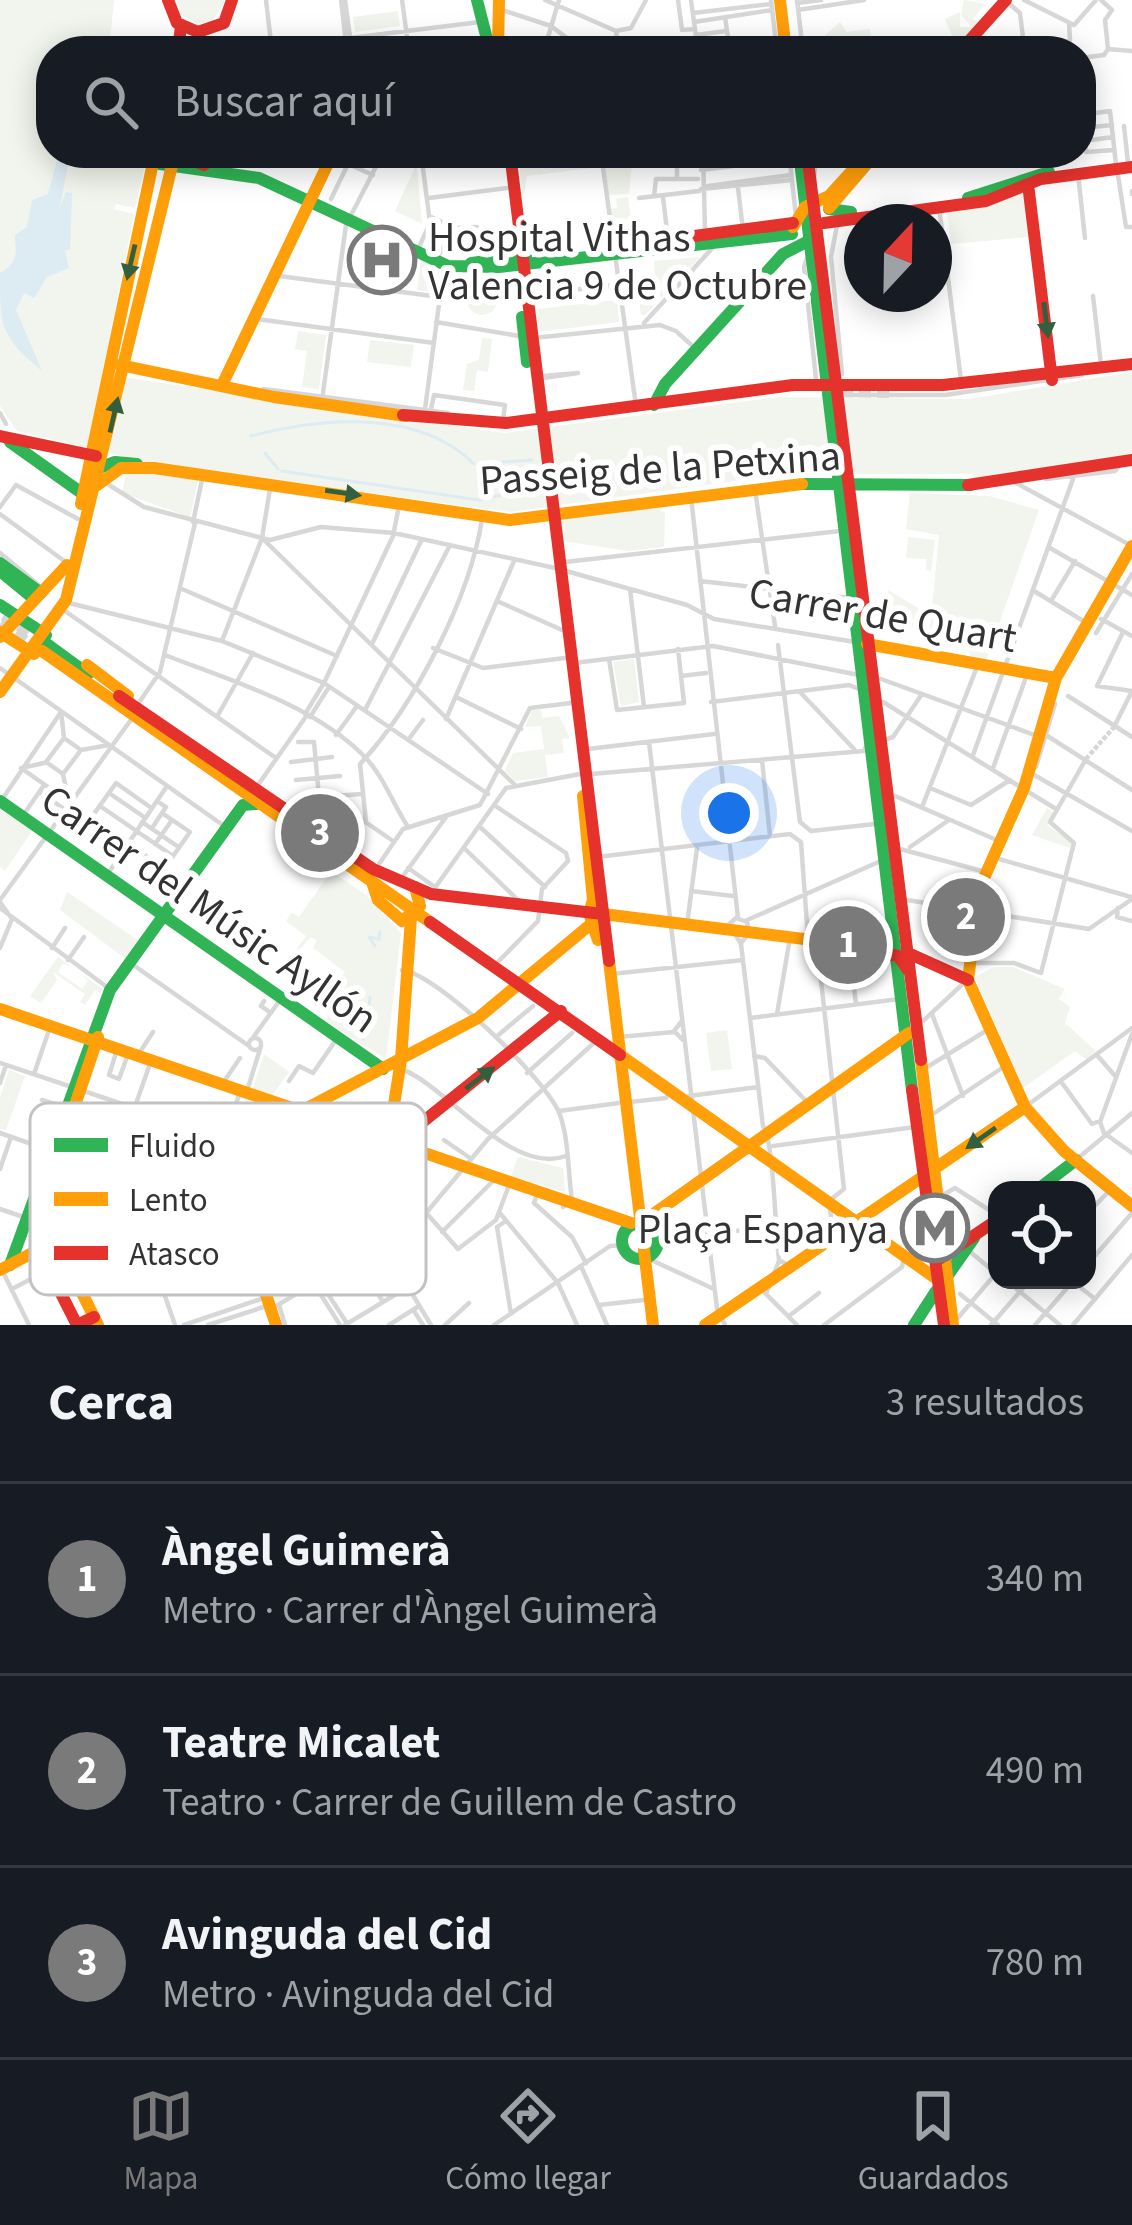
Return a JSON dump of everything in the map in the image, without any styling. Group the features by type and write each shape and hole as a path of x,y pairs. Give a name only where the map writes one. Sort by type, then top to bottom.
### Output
{"main road":[{"path":"168,0 181,26 180,36"},
{"path":"181,26 203,32 224,22 234,0"},
{"path":"490,36 477,1 498,3 495,36"},
{"path":"980,36 1016,2"},
{"path":"784,3 788,36"},
{"path":"202,36 203,32"},
{"path":"1030,179 1078,174 1125,159"},
{"path":"4,610 43,591 68,563 77,519 96,475 90,450 152,168"},
{"path":"0,692 6,672 40,644 62,604 172,168"},
{"path":"167,190 185,168"},
{"path":"220,168 256,177 442,260 519,264 668,239 711,238 810,214 844,211"},
{"path":"229,384 325,168"},
{"path":"508,168 535,396 529,424 546,448 580,782 607,977 602,1033 622,1102"},
{"path":"509,168 536,374 529,424 553,514"},
{"path":"802,168 831,386 876,640 890,794 903,848 902,899 936,1168 946,1322"},
{"path":"591,416 660,402 694,348 810,214 858,168"},
{"path":"938,204 1082,168"},
{"path":"1030,179 1055,375"},
{"path":"615,249 711,238 810,214"},
{"path":"351,218 442,260 519,264"},
{"path":"660,402 694,348"},
{"path":"1055,375 1132,364"},
{"path":"893,392 1132,364"},
{"path":"107,373 229,384 274,397 489,427 660,402 810,393 831,386"},
{"path":"529,424 660,402 831,386 961,386"},
{"path":"535,396 562,417"},
{"path":"2,432 90,450"},
{"path":"2,432 70,479 96,475"},
{"path":"40,460 38,449 47,443"},
{"name":"Passeig de la Petxina","path":"96,475 123,461 196,476 510,518"},
{"name":"Passeig de la Petxina","path":"848,481 910,487 971,484 1069,474 1128,462"},
{"name":"Passeig de la Petxina","path":"96,475 121,468 154,468"},
{"path":"848,481 841,530 862,747 878,824 921,1179 939,1258"},
{"name":"Passeig de la Petxina","path":"415,503 510,518 756,485 971,484"},
{"name":"Passeig de la Petxina","path":"553,514 603,505"},
{"path":"841,530 849,523 858,527"},
{"path":"1025,1107 968,980 975,907 1043,735 1056,678 1117,586 1132,546"},
{"path":"0,570 62,604"},
{"path":"562,571 562,630 582,749 580,782 598,916"},
{"path":"43,591 62,604"},
{"path":"4,610 1,634 40,644 135,711"},
{"path":"4,610 40,644 278,819 375,872 404,874 416,887 433,891 539,908 872,949"},
{"name":"Carrer de Quart","path":"855,642 876,640 1056,678"},
{"path":"858,685 879,700"},
{"path":"71,1103 112,991 227,828 252,800"},
{"path":"252,800 323,837"},
{"name":"Carrer del Músic Ayllón","path":"0,801 338,1037 400,1064"},
{"path":"278,819 285,817 323,837 375,872 415,911 561,1011 602,1033 622,1062 688,1098 941,1276"},
{"path":"882,855 903,848"},
{"path":"375,872 404,932 395,1103"},
{"path":"405,970 416,887"},
{"path":"394,916 415,911"},
{"path":"320,1103 478,1018 598,916"},
{"path":"803,941 910,955 968,980"},
{"path":"893,951 905,961 912,987"},
{"path":"602,1033 607,977"},
{"path":"0,1011 262,1103"},
{"path":"0,1011 222,1085 262,1103"},
{"path":"426,1116 511,1055 561,1011"},
{"path":"772,1155 809,1104 918,1025"},
{"path":"993,1032 1025,1107 1082,1156 1132,1209"},
{"path":"622,1062 622,1102 633,1183"},
{"path":"622,1062 633,1231 644,1263 650,1325"},
{"path":"705,1325 723,1320 833,1237 1025,1107"},
{"path":"915,1123 930,1118"},
{"path":"751,1145 772,1155"},
{"path":"633,1231 751,1145"},
{"path":"426,1151 508,1188 567,1206"},
{"path":"1049,1181 1082,1156"},
{"path":"492,1180 656,1240 644,1263"},
{"path":"871,1211 872,1230"},
{"path":"4,1271 30,1215"},
{"path":"946,1322 918,1319 941,1276 988,1226"},
{"path":"633,1231 644,1263 650,1325"},
{"path":"906,1254 939,1258 968,1244"},
{"path":"936,1292 946,1322"},
{"path":"62,1295 77,1325 96,1321"},
{"path":"269,1295 281,1325"}],"street":[{"path":"266,0 270,36"},
{"path":"343,0 348,36"},
{"path":"402,0 407,36"},
{"path":"545,0 559,2 616,32 632,27 646,0"},
{"path":"678,0 682,30 726,31"},
{"path":"691,0 696,36"},
{"path":"808,4 821,0"},
{"path":"693,13 725,17 784,3 864,0"},
{"path":"1070,36 1071,24 1098,0 1112,10"},
{"path":"1096,56 1108,49 1105,20 1119,0"},
{"path":"548,36 559,2"},
{"path":"1016,2 1071,24"},
{"path":"1016,2 1022,36"},
{"path":"498,3 564,36"},
{"path":"779,36 784,3"},
{"path":"784,3 797,36"},
{"path":"695,28 706,16 756,9"},
{"path":"725,17 727,36"},
{"path":"365,36 485,20"},
{"path":"616,32 616,36"},
{"path":"1108,49 1132,51"},
{"path":"1096,113 1110,112 1113,137 1125,159"},
{"path":"1096,126 1112,124"},
{"path":"1124,126 1128,136 1121,192 1129,227"},
{"path":"1096,139 1113,137"},
{"path":"331,199 346,168"},
{"path":"357,168 373,175"},
{"path":"323,396 351,218 376,168"},
{"path":"419,247 429,216 423,168"},
{"path":"603,168 626,328 660,402"},
{"path":"677,168 677,179"},
{"path":"640,327 711,238 702,168"},
{"path":"639,198 752,168"},
{"path":"816,168 804,268 813,325 831,386"},
{"path":"1078,174 1085,238"},
{"path":"668,239 655,180 738,184 810,214 831,256 831,386"},
{"path":"738,184 743,230"},
{"path":"427,198 507,188"},
{"path":"1121,192 1132,192"},
{"path":"429,216 455,228 477,227 482,262"},
{"path":"428,410 442,260 455,228"},
{"path":"274,275 440,297"},
{"path":"528,296 622,284"},
{"path":"1093,296 1101,365"},
{"path":"657,311 694,348"},
{"path":"934,395 961,386 952,312"},
{"path":"256,316 434,343"},
{"path":"436,326 529,338 663,325 676,331"},
{"path":"536,374 578,372 536,374"},
{"path":"831,386 934,395 1055,375"},
{"path":"229,384 529,424"},
{"path":"428,410 432,397 505,405 529,424"},
{"path":"0,412 2,432"},
{"name":"Passeig de la Petxina","path":"1069,474 1114,471 1128,462"},
{"path":"116,493 121,468"},
{"path":"973,755 1050,548 1069,474"},
{"path":"96,475 116,493 194,522 262,538 281,540 321,527 394,533 588,577"},
{"path":"112,991 12,920 0,904 158,676 194,522 196,476"},
{"path":"1014,481 1132,546"},
{"name":"Passeig de la Petxina","path":"910,487 948,493 1014,481"},
{"path":"222,641 262,538 271,484"},
{"path":"68,563 0,510 15,485 77,519"},
{"path":"756,485 774,628"},
{"path":"688,494 733,896 758,1087 772,1155 779,1260 765,1288 797,1325"},
{"path":"252,800 327,685 394,533 399,501"},
{"path":"365,822 363,760 416,689 477,552 482,517"},
{"path":"562,571 583,561 841,530"},
{"path":"262,538 515,785"},
{"path":"279,556 281,540"},
{"path":"371,646 421,541"},
{"path":"365,710 449,547"},
{"path":"1050,548 1132,595"},
{"path":"0,553 43,591"},
{"path":"446,719 514,561"},
{"path":"583,561 588,577"},
{"path":"1051,601 1075,561"},
{"name":"Carrer de Quart","path":"562,571 701,611 714,619 855,642"},
{"path":"1117,586 1132,574"},
{"path":"699,581 850,598"},
{"path":"180,588 337,656"},
{"path":"631,589 644,707"},
{"path":"1034,591 1132,636"},
{"path":"497,602 562,630"},
{"path":"62,604 222,641 327,685 488,794"},
{"path":"62,604 87,627 276,758"},
{"path":"87,627 92,613"},
{"path":"1114,727 1132,691 1097,686 1123,632"},
{"path":"778,645 800,822 811,831 878,824"},
{"path":"433,649 483,668 704,647 780,658 858,685"},
{"path":"609,659 616,710 684,703 678,650"},
{"path":"217,717 239,685 253,652"},
{"path":"165,655 307,716 336,736 363,760 407,827"},
{"path":"922,807 978,663"},
{"path":"6,672 227,828"},
{"path":"682,676 707,673"},
{"path":"993,768 1028,673"},
{"path":"710,702 858,685 876,678 1043,735 1132,790"},
{"path":"800,692 862,747"},
{"path":"503,792 515,785 580,782 862,747 892,739 922,694"},
{"path":"1053,702 1068,696 1132,737"},
{"path":"456,697 521,729"},
{"path":"879,700 1056,809"},
{"path":"480,805 501,773 530,708 571,703"},
{"path":"336,736 358,705"},
{"path":"21,768 46,762 64,738 62,711"},
{"path":"0,801 62,711"},
{"path":"407,740 423,720"},
{"path":"582,749 715,734"},
{"path":"64,738 81,750"},
{"path":"298,742 313,741 319,797 362,794"},
{"path":"649,742 688,1098 723,1320"},
{"path":"66,805 63,775 81,750 109,745"},
{"path":"291,762 332,757"},
{"path":"968,963 1014,963 1041,973 1073,839 1051,821 1086,759"},
{"path":"762,760 770,836"},
{"path":"46,762 63,775"},
{"path":"21,768 42,788 92,818 185,887"},
{"path":"1029,772 1132,831"},
{"path":"296,780 340,776"},
{"path":"930,785 974,804 1010,780"},
{"path":"415,911 503,792 505,781 496,781"},
{"path":"92,818 116,783 152,808"},
{"path":"106,875 167,786"},
{"path":"26,811 42,788"},
{"path":"957,799 961,789"},
{"path":"109,793 179,848"},
{"path":"890,794 999,842"},
{"path":"328,797 394,842"},
{"path":"152,829 166,807 157,801"},
{"path":"375,872 407,827 480,805 493,807 566,853 568,861"},
{"path":"100,806 173,856"},
{"path":"162,813 190,832 164,869"},
{"path":"433,891 404,874 448,815"},
{"path":"155,844 172,820"},
{"path":"903,848 950,820"},
{"path":"171,842 182,826"},
{"path":"479,826 545,886"},
{"path":"495,965 538,921 545,886 568,861 790,834 801,842 812,933 803,941 777,1015"},
{"path":"687,925 698,845"},
{"path":"464,848 523,905"},
{"path":"903,848 986,872"},
{"path":"738,929 882,855"},
{"path":"992,857 1132,898"},
{"path":"691,891 733,896"},
{"path":"902,899 975,907 1089,929 1132,898"},
{"path":"1118,908 1117,917 1132,921"},
{"path":"0,948 12,920"},
{"path":"52,948 65,928"},
{"path":"68,960 84,937"},
{"path":"803,941 834,1082 844,1190 829,1201 833,1237"},
{"path":"849,948 856,1004"},
{"path":"607,977 743,960"},
{"path":"131,964 251,1045 261,1045"},
{"path":"405,970 478,1018 559,1111 567,1206"},
{"path":"918,1025 968,980"},
{"path":"251,1045 282,998"},
{"path":"750,1018 899,999"},
{"path":"264,1001 261,1006 271,1013"},
{"path":"495,1037 533,1006"},
{"path":"932,1013 963,1096"},
{"path":"239,1103 257,1062 265,1022"},
{"path":"674,1032 681,1022"},
{"path":"34,1074 49,1030"},
{"path":"1025,1107 1132,1031"},
{"path":"1132,1031 1102,1118 1104,1133 1132,1153"},
{"path":"135,1103 136,1058 153,1032"},
{"path":"526,1073 602,1033 674,1032 683,1040"},
{"path":"924,1069 993,1032"},
{"path":"508,1188 489,1226 457,1249 426,1213 490,1138 594,1046 602,1033"},
{"path":"289,1081 299,1066 313,1073 338,1037"},
{"path":"251,1045 257,1062"},
{"path":"890,1046 906,1055"},
{"path":"1097,1054 1116,1077"},
{"path":"1124,1054 1132,1063"},
{"path":"754,1056 765,1058 809,1104"},
{"path":"222,1085 240,1058"},
{"path":"0,1082 3,1064 121,1103"},
{"path":"400,1064 490,1138 553,1160 566,1156"},
{"path":"930,1118 1005,1066"},
{"path":"1062,1083 1092,1124 1102,1118"},
{"path":"559,1111 666,1098 667,1087"},
{"path":"688,1098 758,1087"},
{"path":"42,1100 51,1103"},
{"path":"1082,1156 1132,1113"},
{"path":"772,1155 915,1123"},
{"path":"0,1169 6,1135"},
{"path":"444,1140 465,1166"},
{"path":"442,1232 492,1180"},
{"path":"939,1198 955,1188 988,1212"},
{"path":"1096,1205 1112,1188"},
{"path":"536,1197 534,1203 572,1237 607,1325"},
{"path":"0,1209 30,1213"},
{"path":"1096,1254 1132,1209"},
{"path":"499,1212 558,1282 577,1325"},
{"path":"656,1240 831,1220"},
{"path":"506,1222 500,1221 498,1230 511,1314"},
{"path":"489,1226 498,1230"},
{"path":"500,1324 633,1231"},
{"path":"968,1244 988,1265"},
{"path":"824,1325 902,1267 906,1254"},
{"path":"1073,1325 1132,1255"},
{"path":"779,1260 794,1265"},
{"path":"644,1263 715,1291"},
{"path":"4,1271 29,1325"},
{"path":"12,1289 30,1280"},
{"path":"946,1322 988,1282"},
{"path":"1016,1289 1060,1325"},
{"path":"959,1294 995,1324 1022,1289"},
{"path":"1035,1325 1066,1289"},
{"path":"1083,1289 1095,1299"},
{"path":"789,1316 818,1293"},
{"path":"165,1295 175,1325"},
{"path":"208,1325 290,1295"},
{"path":"325,1295 345,1325 396,1295"},
{"path":"378,1295 382,1302"},
{"path":"414,1295 427,1325"},
{"path":"598,1305 644,1300"},
{"path":"445,1325 469,1303"},
{"path":"184,1325 272,1304"},
{"path":"388,1325 420,1305"},
{"path":"414,1311 427,1325"}],"shaded area":[{"path":"0,0 114,0 110,36 36,36 36,168 144,168 135,208 116,204 114,209 134,214 102,374 504,433 777,397 969,399 1132,372 1132,456 974,479 973,474 786,474 510,512 151,463 17,431 0,406"},
{"path":"176,0 224,3 213,20 199,24 181,15"},
{"path":"964,0 986,4 972,19 979,22 967,36 952,36 945,19 960,12 960,27 972,27 961,15"},
{"path":"398,11 400,26 355,32 353,17"},
{"path":"840,22 847,32 870,29 871,36 825,36"},
{"path":"55,168 67,168 60,207 66,192 72,193 70,249 65,251 69,268 47,277 34,298 24,293 16,310 42,371 5,329 0,273 14,260 15,235 27,227 32,200 48,194"},
{"path":"415,168 417,168 422,224 395,211"},
{"path":"520,168 542,168 543,172 543,168 593,168 527,176 523,200"},
{"path":"605,168 632,168 629,194 608,195"},
{"path":"1024,192 1029,237 952,244 952,211 989,206"},
{"path":"628,197 633,237 617,240 609,209 617,208 616,199"},
{"path":"700,257 641,315 637,281 655,279 654,261"},
{"path":"421,260 440,268 437,293 417,290"},
{"path":"482,285 497,300 482,315 467,300"},
{"path":"617,300 619,322 539,332 537,309"},
{"path":"298,331 326,335 319,389 302,387 307,351 295,349"},
{"path":"482,338 492,339 488,372 477,370 474,391 463,390 467,364 479,360"},
{"path":"370,340 414,345 411,367 367,362"},
{"path":"127,469 198,480 190,517 122,493"},
{"path":"910,493 989,496 1039,510 986,661 972,658 966,646 929,639 939,535 906,529"},
{"path":"665,503 660,511 665,512 664,547 628,551 563,541 561,519"},
{"path":"908,537 935,540 931,571 926,570 926,559 906,558"},
{"path":"888,590 918,608 923,623 893,629"},
{"path":"634,659 639,702 621,706 613,662"},
{"path":"532,710 541,710 542,718 559,716 570,738 562,739 564,753 545,755 548,777 515,781 505,771 513,753 544,749 541,726 525,727"},
{"path":"0,808 32,831 5,871 0,867"},
{"path":"1047,808 1053,812 1047,825 1072,842 1070,848 1032,835"},
{"path":"325,867 366,895 401,933 386,1059 327,1022 328,996 345,972 313,948 317,940 311,937 286,964 306,936 286,921 292,913 299,917 327,877 321,872"},
{"path":"67,892 139,941 126,959 60,910"},
{"path":"58,957 72,967 63,963 58,972 82,989 88,981 81,974 103,989 100,993 95,990 85,1005 80,1002 85,994 53,972 57,980 41,1003 30,996"},
{"path":"994,967 1013,967 1065,989 1059,999 1070,1007 1065,1023 1096,1051 1086,1059 1075,1051 1023,1088 975,977"},
{"path":"727,1030 732,1069 711,1071 706,1033"},
{"path":"264,1054 289,1072 272,1096 253,1088"},
{"path":"9,1070 25,1076 6,1130 0,1128 0,1097"},
{"path":"518,1157 563,1168 565,1192 511,1176"}],"waterway":[{"path":"251,436 308,425 368,422 425,433 474,464"},
{"path":"265,453 278,469"},
{"path":"503,462 532,460"},
{"path":"282,471 479,500 519,491"},
{"path":"522,489 534,479"},
{"path":"375,946 369,937 379,939 380,932"},
{"path":"368,1018 370,997"},
{"path":"363,1039 368,1021"}],"tunnel":[{"path":"841,391 893,392"},
{"path":"4,615 46,643"},
{"path":"0,624 39,650"},
{"path":"1086,759 1114,727"}],"traffic: fast":[{"path":"477,0 486,36"},
{"path":"188,168 259,178 448,266 499,267 792,234"},
{"path":"801,168 912,1090"},
{"path":"968,198 1049,172"},
{"path":"829,209 844,211"},
{"path":"654,405 665,384 783,254 814,238"},
{"path":"471,263 526,256"},
{"path":"522,317 527,362"},
{"path":"10,442 83,494"},
{"path":"96,469 115,462 137,464"},
{"path":"802,484 971,485"},
{"path":"0,563 41,593"},
{"path":"0,571 33,598"},
{"path":"0,605 46,635"},
{"path":"47,644 88,674"},
{"path":"0,801 383,1069"},
{"path":"69,1103 110,990 243,805 256,804"},
{"path":"1049,1181 1076,1160"},
{"path":"10,1265 30,1210"},
{"path":"640,1223 653,1228 658,1241 653,1254 640,1259 627,1254 622,1241 627,1228 640,1223"},
{"path":"946,1278 974,1238"},
{"path":"914,1325 936,1291"}],"traffic: slow":[{"path":"498,36 499,0"},
{"path":"780,0 784,36"},
{"path":"81,504 152,168"},
{"path":"0,692 66,600 171,168"},
{"path":"223,383 326,168"},
{"path":"793,227 805,207 829,196 854,168"},
{"path":"829,208 863,168"},
{"path":"120,365 274,397 406,416"},
{"path":"96,486 121,468 154,468 510,520 802,484"},
{"path":"1132,546 1056,678 1024,788 980,887 968,980 1025,1107 1064,1151 1132,1206"},
{"path":"0,637 67,565"},
{"path":"0,632 34,654"},
{"path":"867,644 1056,678"},
{"path":"42,651 430,922"},
{"path":"87,665 128,696"},
{"path":"583,796 593,900 589,913 598,940"},
{"path":"373,885 378,900 402,921 420,906 415,887"},
{"path":"317,1103 478,1018 603,914 868,947"},
{"path":"394,1103 411,918"},
{"path":"609,961 653,1325"},
{"path":"0,1009 277,1103"},
{"path":"650,1225 655,1213 909,1033"},
{"path":"76,1103 98,1037"},
{"path":"620,1055 934,1277"},
{"path":"921,1060 953,1325"},
{"path":"705,1325 1025,1107"},
{"path":"426,1153 631,1223"},
{"path":"0,1270 30,1254"},
{"path":"83,1295 98,1325"},
{"path":"266,1295 276,1325"}],"traffic: jam":[{"path":"168,0 177,23 198,32 224,23 232,0"},
{"path":"974,36 1006,0"},
{"path":"180,36 181,26"},
{"path":"824,223 986,201 1041,179 1132,167"},
{"path":"512,168 609,961"},
{"path":"809,168 921,1060"},
{"path":"1028,184 1052,380"},
{"path":"626,245 793,223"},
{"path":"403,415 506,423 793,385 943,385 1132,364"},
{"path":"0,436 96,456"},
{"path":"968,485 1132,460"},
{"path":"119,696 373,869 431,894 603,914"},
{"path":"430,922 620,1055"},
{"path":"862,949 898,956 908,970"},
{"path":"908,953 968,980"},
{"path":"426,1119 561,1011"},
{"path":"912,1090 944,1325"},
{"path":"939,1259 988,1226"},
{"path":"62,1295 77,1325"},
{"path":"77,1325 94,1317"}],"place":[{"name":"Hospital Vithas Valencia 9 de Octubre","path":"382,260"},
{"name":"Avinguda del Cid","path":"320,833"},
{"name":"Teatre Micalet","path":"966,917"},
{"name":"Àngel Guimerà","path":"848,945"},
{"name":"Plaça Espanya","path":"935,1228"}]}
